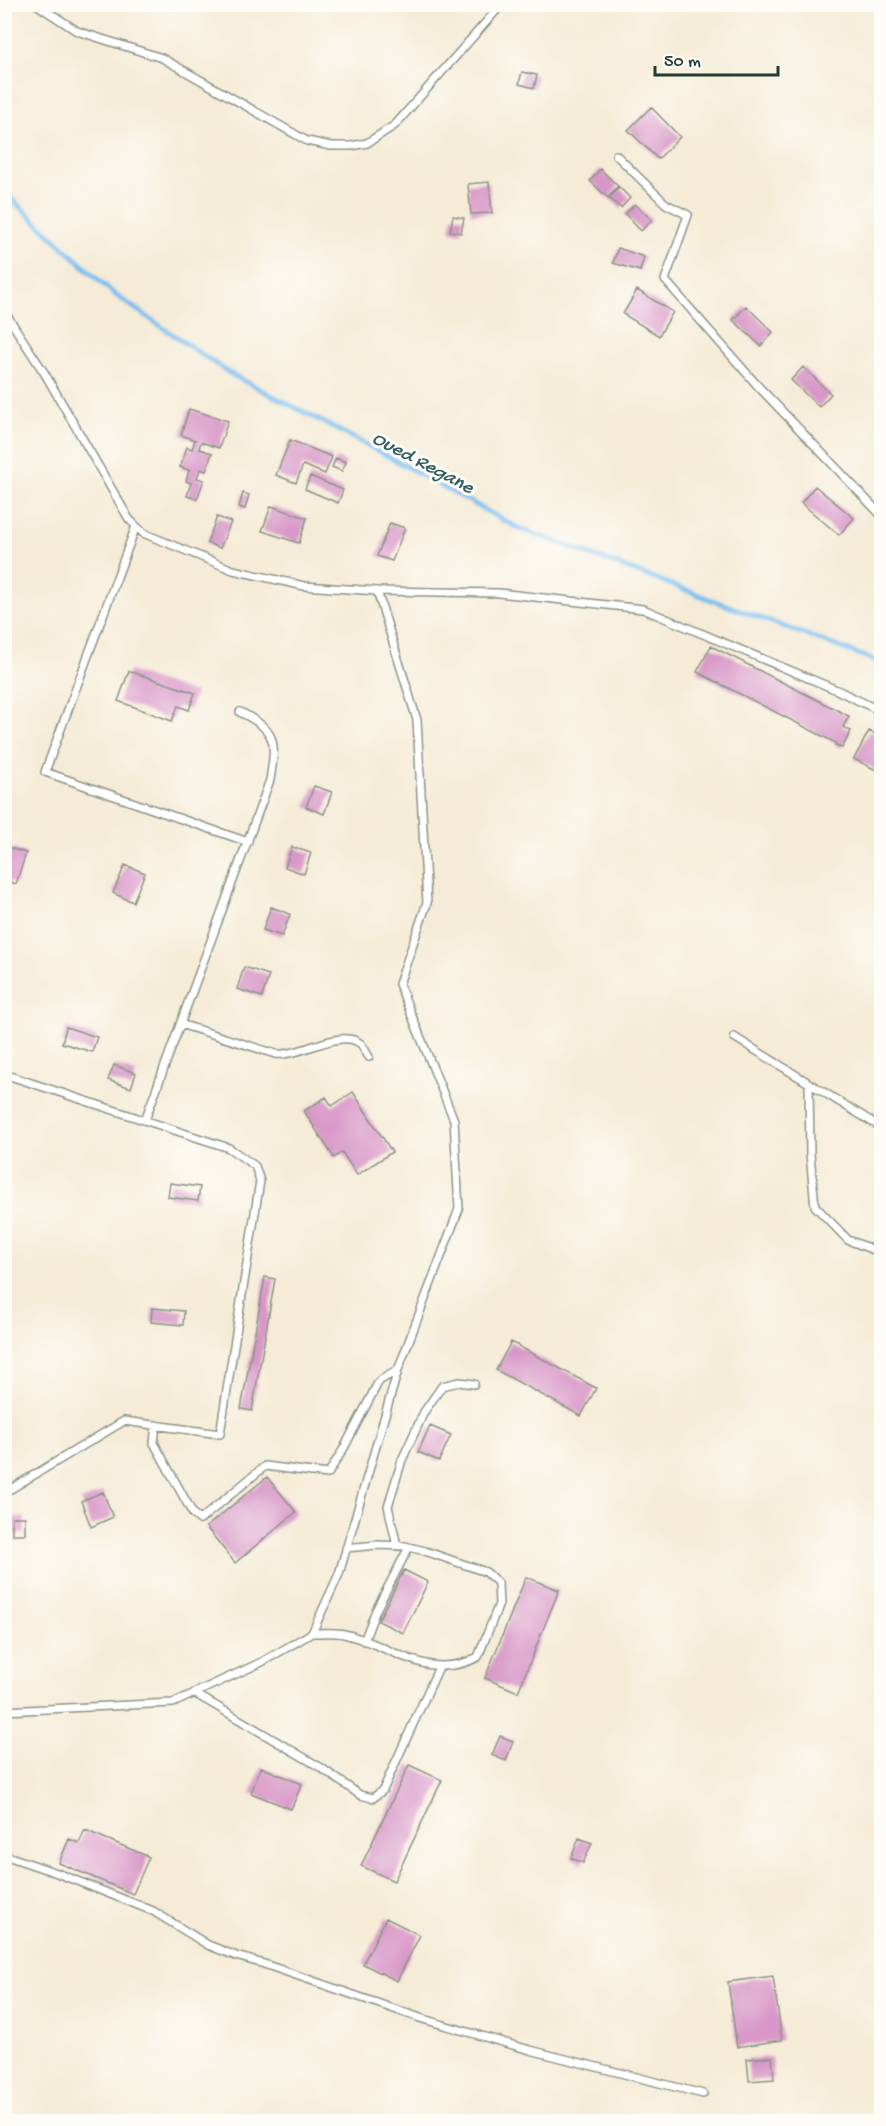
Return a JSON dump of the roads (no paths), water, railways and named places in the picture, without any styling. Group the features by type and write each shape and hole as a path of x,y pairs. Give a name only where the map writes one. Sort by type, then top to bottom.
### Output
{"lane":[{"path":"36,4 77,31 162,58 307,141 331,146 367,143 395,125 502,4"},
{"path":"616,155 666,204 688,215 665,280 757,385 882,516"},
{"path":"4,311 45,374 129,519 143,533 233,570 304,586 377,591 499,593 643,609 837,690 882,712"},
{"path":"136,526 45,772 248,842"},
{"path":"312,1633 339,1574 398,1370 459,1209 454,1120 399,984 427,903 417,720 377,591"},
{"path":"145,1120 270,780 275,747 266,730 256,720 240,712"},
{"path":"180,1024 276,1054 287,1055 328,1041 345,1038 360,1044 369,1057"},
{"path":"734,1037 882,1128"},
{"path":"4,1074 229,1148 255,1166 260,1180 220,1434 124,1421 4,1493"},
{"path":"809,1083 810,1155 815,1206 848,1240 882,1253"},
{"path":"156,1425 154,1443 194,1514 200,1520 265,1466 328,1474 379,1381 398,1370"},
{"path":"396,1546 388,1506 402,1460 424,1412 442,1386 459,1382 474,1384"},
{"path":"4,1711 173,1703 262,1662 312,1633 344,1634 439,1667 466,1664 478,1658 499,1604 498,1583 486,1572 409,1548 377,1545 346,1548"},
{"path":"364,1641 376,1610 409,1548"},
{"path":"194,1693 320,1767 360,1795 373,1797 383,1790 439,1667"},
{"path":"4,1855 153,1911 208,1945 236,1956 423,2019 530,2050 703,2094"}],"waterway":[{"name":"Oued Regane","path":"4,192 114,294 229,373 382,453 516,527 882,663"}]}
